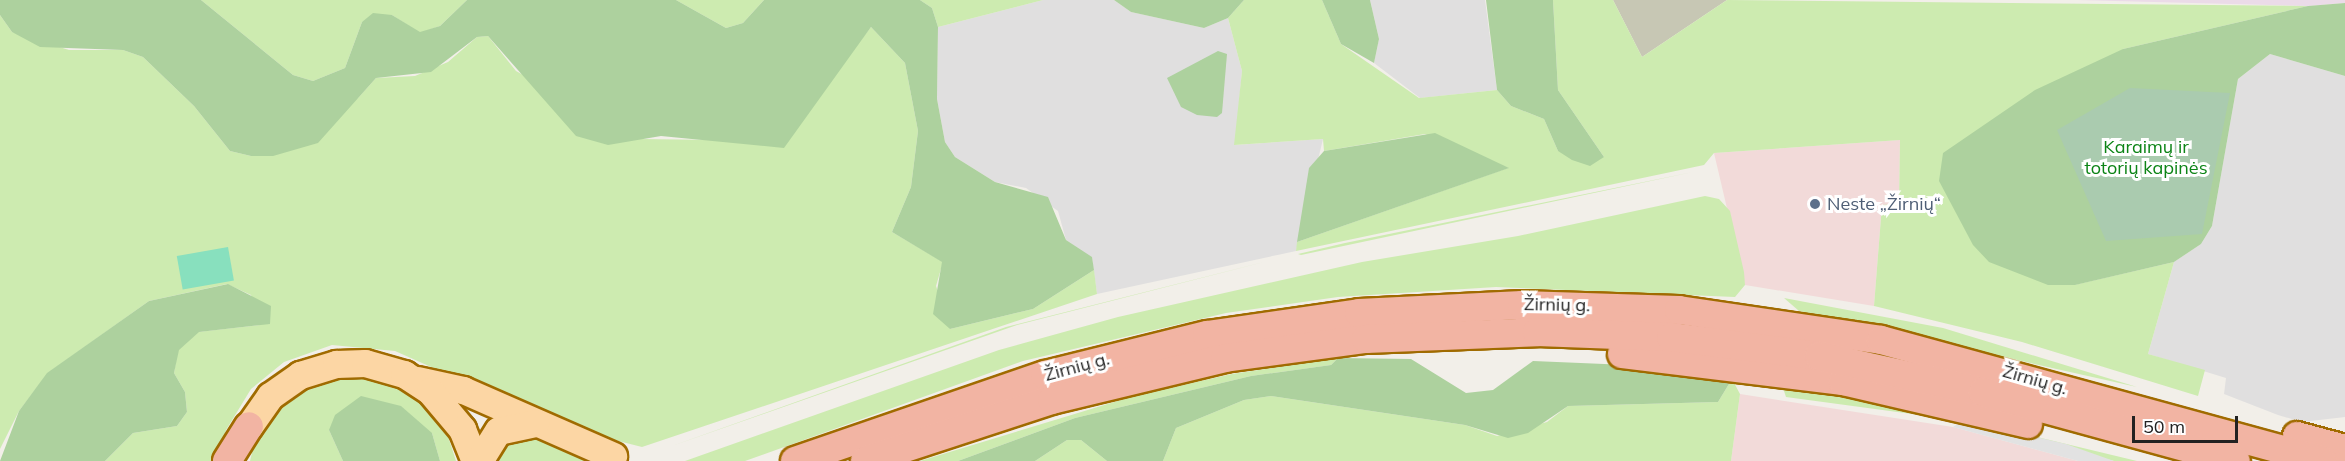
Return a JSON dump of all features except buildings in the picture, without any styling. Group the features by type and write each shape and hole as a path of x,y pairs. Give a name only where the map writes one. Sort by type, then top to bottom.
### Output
{"highway":[{"name":"Žirnių g.","path":"795,461 1045,375 1207,335 1370,312 1522,304 1678,310 1842,333 1991,368 2322,461"},
{"name":"Žirnių g.","path":"865,461 1148,375 1366,339 1537,332 1762,346 1888,369 2236,461"},
{"path":"1366,339 1681,358 1768,369 1951,404 2166,461"},
{"path":"1991,368 2078,381 2345,448"},
{"path":"227,461 249,426"},
{"path":"243,461 249,426"}],"main road":[{"path":"249,426 280,387 322,366 365,363 416,380 463,390 613,456"},
{"path":"416,380 453,416 477,461 498,431 535,423"}],"shaded area":[{"path":"1043,0 1114,0 1131,12 1204,28 1228,18 1242,71 1235,145 1323,139 1296,251 1097,294 1092,258 1066,240 1058,211 1026,188 995,182 955,157 945,142 937,99 938,27"},
{"path":"1370,0 1485,0 1497,90 1420,98 1374,63 1379,39"},
{"path":"1613,0 1727,0 1642,57"},
{"path":"2077,0 2345,0 2345,3 2308,6"},
{"path":"2270,54 2345,76 2345,417 2302,422 2278,415 2224,394 2226,378 2148,354 2174,262 2201,244 2212,226 2238,79"},
{"path":"1900,140 1899,204 1882,205 1874,306 1745,285 1714,153"},
{"path":"1740,394 1953,427 2078,461 1731,461"},
{"path":"1964,420 2066,444 2114,461 2078,461 1953,427"}],"green space":[{"path":"0,0 201,0 293,75 313,81 345,68 362,22 373,13 392,15 420,32 440,26 467,0 676,0 726,28 743,23 764,0 920,0 932,8 938,27 937,99 945,142 955,157 995,182 1048,197 1066,240 1092,257 1094,270 1033,309 950,329 933,314 942,262 892,232 911,187 918,131 905,63 871,27 784,148 661,136 608,145 576,136 488,36 477,37 431,72 376,78 318,143 273,156 251,156 230,151 194,106 143,57 123,50 40,47 12,32 0,15"},
{"path":"201,0 467,0 440,26 420,33 392,15 362,22 345,68 313,81 293,75"},
{"path":"676,0 764,0 743,23 726,28"},
{"path":"920,0 1043,0 938,27 932,8"},
{"path":"1114,0 1244,0 1228,18 1204,28 1131,12"},
{"path":"1244,0 1322,0 1341,44 1419,98 1497,90 1511,106 1544,119 1558,151 1604,157 1558,90 1553,0 1613,0 1642,57 1727,0 2308,6 2123,49 2074,285 2174,262 2148,354 2205,370 2198,396 2022,342 1874,306 1882,205 1899,204 1900,140 1714,153 1704,165 1296,251 1297,242 1508,168 1425,134 1324,151 1323,139 1234,145 1242,71 1228,18"},
{"path":"1322,0 1370,0 1379,39 1374,63 1341,44"},
{"path":"1486,0 1553,0 1558,90 1604,157 1590,166 1572,160 1558,151 1544,119 1511,106 1497,90"},
{"path":"2345,3 2345,76 2270,54 2238,79 2212,226 2201,244 2174,262 2075,285 2048,285 1989,262 1973,245 1939,181 1943,153 2035,90 2123,49 2308,6"},
{"path":"0,15 12,32 69,50 123,50 143,57 194,106 230,151 251,156 358,98 376,78 415,76 448,62 477,37 488,36 516,71 640,139 717,140 830,79 871,27 905,63 918,131 911,187 892,232 943,262 936,286 950,329 1033,309 1094,270 1097,294 642,447 571,429 395,351 332,345 284,362 251,389 226,430 218,461 105,461 133,433 177,426 187,412 185,392 174,373 178,350 198,332 260,325 251,295 227,284 149,301 48,373 19,411 0,449"},
{"path":"1218,51 1227,54 1222,113 1217,117 1197,115 1181,107 1167,78"},
{"name":"Karaimų ir totorių kapinės","path":"2130,88 2230,93 2202,234 2106,241 2057,130"},
{"path":"1435,133 1509,168 1297,242 1309,168 1324,151"},
{"path":"1693,172 1301,255 1298,254 1345,243"},
{"path":"1705,196 1719,199 1730,211 1745,285 1735,297 1496,287 1338,297 1226,313 1023,361 745,461 685,461 999,350 1118,317 1362,262 1518,236"},
{"path":"228,247 234,280 183,290 177,256"},
{"path":"1272,260 1017,325 669,447 1006,327"},
{"path":"228,284 271,306 270,324 199,332 179,350 174,373 185,392 187,412 177,426 133,433 105,461 0,461 19,411 47,373 149,301"},
{"path":"1784,298 1943,328 2137,387 1799,311"},
{"path":"1338,358 1331,365 1251,376 1075,418 958,461 920,461 1134,396 1232,374"},
{"path":"1338,358 1411,359 1466,393 1493,390 1533,361 1628,365 1732,379 1718,402 1568,406 1528,433 1508,438 1465,425 1271,396 1244,400 1176,428 1163,461 1107,461 1081,440 1067,440 1035,461 958,461 1075,418 1251,376 1331,365"},
{"path":"344,374 384,378 418,396 444,424 456,461 440,461 432,433 329,430 343,461 250,461 255,440 274,407 306,384"},
{"path":"1732,379 1740,394 1731,461 1163,461 1176,428 1244,400 1271,396 1465,425 1497,436 1547,422 1568,406 1718,402"},
{"path":"1782,385 1868,396 2137,461 2114,461 1964,421 1786,397"},
{"path":"361,396 401,406 432,433 440,461 343,461 329,430 335,415"},
{"path":"521,430 602,461 494,461 495,451"},
{"path":"1067,440 1081,440 1107,461 1035,461"}],"place":[{"name":"Neste „Žirnių“","path":"1815,204"}]}
